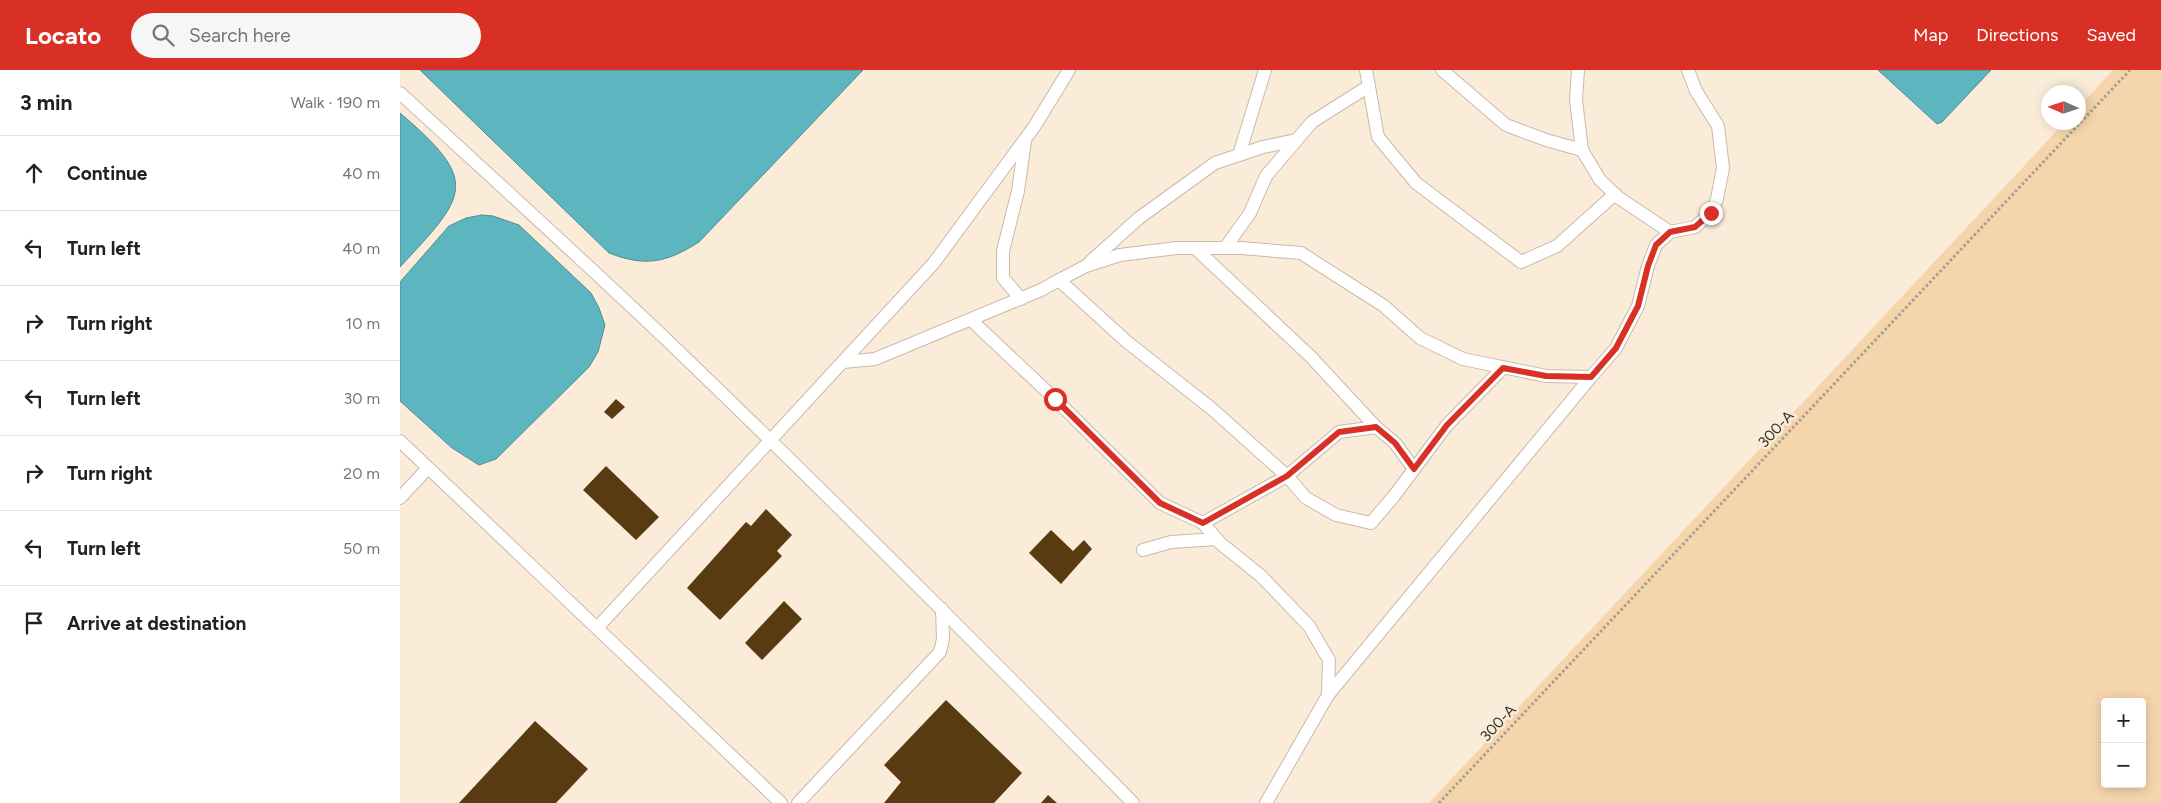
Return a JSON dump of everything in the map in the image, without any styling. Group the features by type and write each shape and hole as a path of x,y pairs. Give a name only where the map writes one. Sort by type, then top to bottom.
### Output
{"lane":[{"path":"597,628 933,264 1026,138 1069,70"},
{"path":"1238,155 1266,70"},
{"path":"1366,70 1378,137 1416,183 1521,262 1557,246 1615,194"},
{"path":"1442,70 1506,125 1546,140 1582,150"},
{"path":"1578,70 1576,100 1582,150 1600,180 1615,194 1670,232"},
{"path":"1266,803 1328,694 1616,348 1638,306 1648,266 1656,245 1670,232 1695,227 1711,213 1718,198 1723,168 1718,126 1696,91 1688,70"},
{"path":"1225,248 1250,213 1266,176 1312,122 1369,86"},
{"path":"400,93 668,342 770,440 942,609 1133,803"},
{"path":"1021,299 1003,278 1003,251 1018,191 1026,138"},
{"path":"1086,266 1138,218 1215,163 1263,147 1296,140"},
{"path":"843,362 875,359 1021,299 1086,266 1120,255 1177,248 1225,248 1301,253 1384,306 1420,338 1463,359 1546,376 1591,377"},
{"path":"1195,248 1310,356 1376,427 1395,443 1414,469"},
{"path":"1059,280 1126,341 1212,409 1287,476 1306,498 1336,515 1371,523 1447,425 1503,368"},
{"path":"971,320 1055,399 1160,503 1203,523 1217,538 1261,576 1309,626 1329,660 1328,694"},
{"path":"1203,523 1287,476 1339,432 1376,427"},
{"path":"400,441 781,803"},
{"path":"400,498 428,468"},
{"path":"1143,550 1171,542 1217,538"},
{"path":"798,803 940,652 943,639 942,609"}],"path":[{"name":"300-A","path":"1439,803 2130,70"}],"shaded area":[{"path":"2113,70 2161,70 2161,803 1429,803 2057,130 2086,130 2086,99"}],"water":[{"path":"420,70 863,70 699,242 676,255 655,261 645,261 609,253"},
{"path":"1878,70 1991,70 1942,122 1937,124"},
{"path":"400,113 426,136 444,156 453,173 456,189 451,205 440,222 400,267"},
{"path":"482,215 493,216 519,225 591,293 605,325 598,352 589,367 496,459 479,465 452,448 400,401 400,282 449,226 466,218"}],"building":[{"path":"616,399 625,407 612,419 604,412"},
{"path":"606,466 659,517 636,540 583,490"},
{"path":"766,509 792,535 777,551 782,556 720,620 687,588 746,522 751,526"},
{"path":"1051,530 1073,551 1084,540 1092,549 1061,584 1029,553"},
{"path":"784,601 802,619 762,660 745,643"},
{"path":"946,700 1022,773 994,803 884,803 901,782 884,765"},
{"path":"535,721 588,769 556,803 459,803"},
{"path":"1048,795 1057,803 1041,803"}],"route":[{"path":"1055,399 1160,503 1203,523 1287,476 1339,432 1356,428 1376,427 1395,443 1414,469 1447,425 1503,368 1546,376 1591,377 1616,348 1638,306 1648,266 1656,245 1670,232 1695,227 1711,213"}]}
